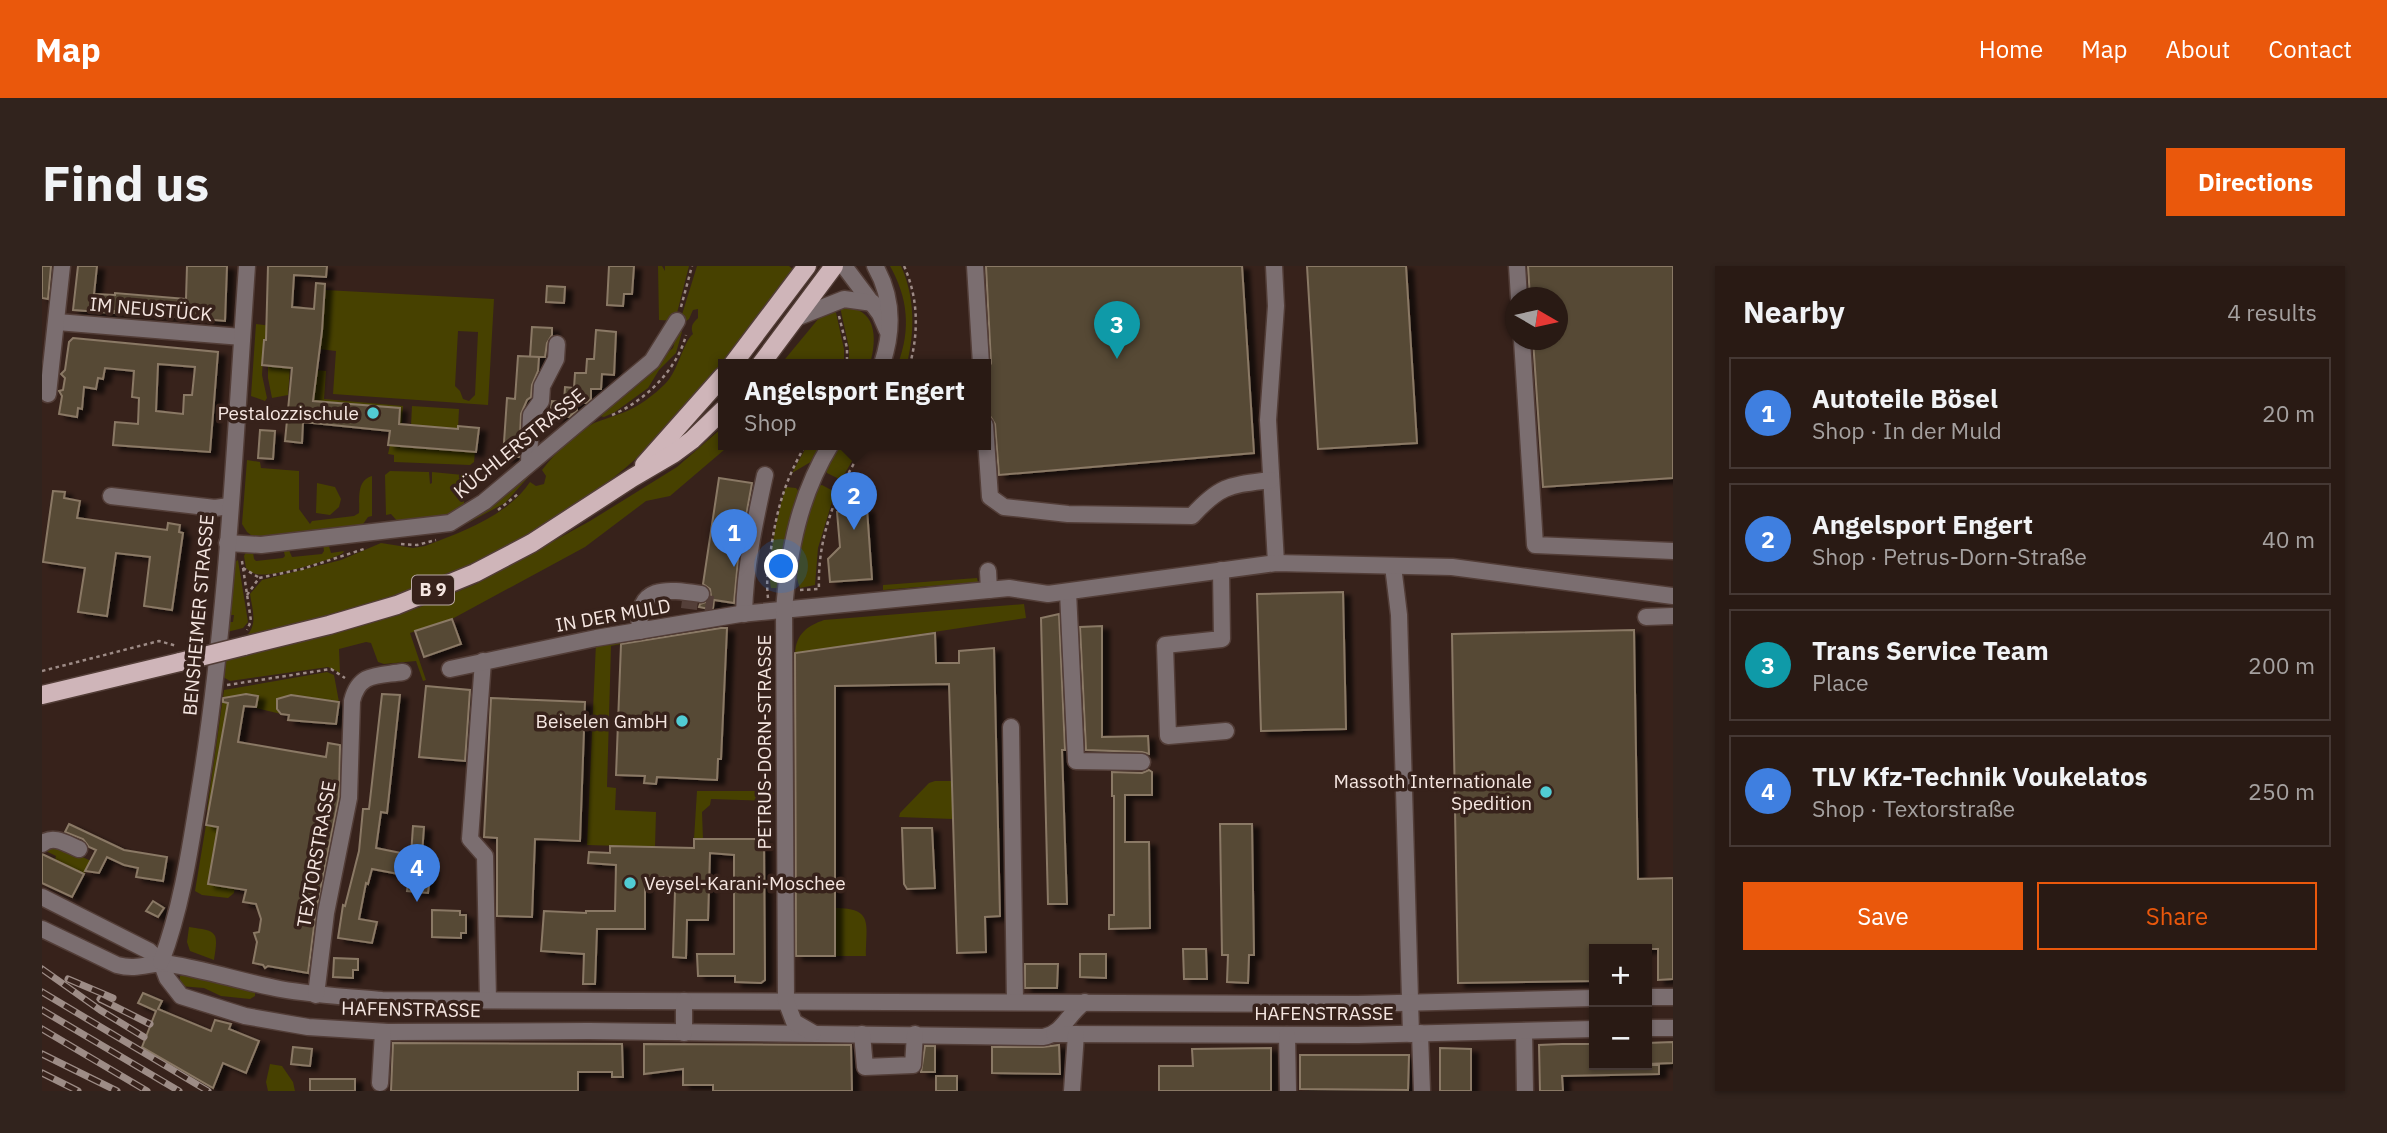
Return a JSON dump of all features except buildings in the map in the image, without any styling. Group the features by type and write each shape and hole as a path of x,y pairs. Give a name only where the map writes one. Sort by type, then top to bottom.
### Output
{"main road":[{"path":"737,359 807,266"},
{"path":"765,359 834,266"},
{"name":"B 9","path":"632,478 718,382"},
{"name":"B 9","path":"42,695 181,654 243,639 329,625 397,605 475,573 532,543 673,454 718,415"}],"street":[{"path":"48,394 62,266"},
{"name":"BENSHEIMER STRASSE","path":"161,962 177,912 214,687 233,544 229,506 247,266"},
{"path":"844,266 873,303 888,334"},
{"path":"875,266 888,295 888,334 883,359"},
{"path":"975,266 981,359"},
{"path":"1274,266 1276,306 1268,420 1276,564"},
{"path":"1517,266 1518,287"},
{"path":"796,318 844,299 873,303"},
{"name":"KÜCHLERSTRASSE","path":"233,544 261,545 456,521 484,502 652,361 677,321"},
{"name":"IM NEUSTÜCK","path":"57,322 242,337"},
{"path":"529,463 531,415 541,401 542,386 556,359 557,344"},
{"path":"1522,350 1535,545 1673,551"},
{"name":"PETRUS-DORN-STRASSE","path":"786,1000 784,610 790,554 799,515 813,475 828,450"},
{"path":"987,450 990,497 1003,507 1068,514 1192,516 1204,502 1228,485 1272,480"},
{"path":"645,630 640,611 642,603 652,594 665,590 707,599 739,614 765,475"},
{"path":"111,496 215,508 229,506"},
{"name":"PETRUS-DORN-STRASSE","path":"784,610 989,590 1009,589 1048,594 1276,564 1452,567 1673,596"},
{"path":"1394,566 1399,615 1410,1002 1422,1091"},
{"path":"1222,570 1222,639 1165,645 1165,658 1168,736 1226,731"},
{"path":"988,571 989,590"},
{"path":"1068,592 1076,761 1142,762"},
{"path":"645,630 648,613 653,605 666,599 682,600"},
{"name":"IN DER MULD","path":"450,669 645,630 739,614 784,610"},
{"path":"1646,617 1673,616"},
{"path":"483,661 470,839 485,856 488,1000"},
{"path":"358,683 368,678 403,672"},
{"name":"TEXTORSTRASSE","path":"316,995 326,913 349,799 352,701 358,683"},
{"path":"1011,727 1015,1002"},
{"path":"42,844 53,839 79,849"},
{"name":"HAFENSTRASSE","path":"42,897 149,951 161,962 167,978 181,996 245,1016 308,1027 383,1032 1043,1037 1054,1034 1416,1034 1589,1029"},
{"name":"HAFENSTRASSE","path":"42,929 117,965 141,968 161,962 278,989 382,1000 1410,1002 1589,998"},
{"path":"1652,997 1673,997"},
{"path":"786,1000 794,1021 816,1034"},
{"path":"684,1001 684,1033"},
{"path":"1054,1034 1084,1002"},
{"path":"1652,1028 1673,1028"},
{"path":"1524,1031 1525,1091"},
{"path":"380,1083 383,1032"},
{"path":"862,1034 865,1067 913,1065 915,1034"},
{"path":"1072,1091 1076,1034"},
{"path":"1287,1035 1289,1091"}],"path":[{"path":"677,321 692,266"},
{"path":"904,266 914,298 916,317 911,359"},
{"path":"838,307 847,359"},
{"path":"786,591 818,589 820,549 825,530 844,481 862,450"},
{"path":"247,595 259,578 302,569 365,550 383,538 384,531"},
{"path":"233,544 243,568 251,624 243,639"},
{"path":"243,568 259,578"},
{"path":"42,671 159,641 181,654"},
{"path":"214,687 331,669 358,683"}],"shaded area":[{"path":"658,266 662,266 665,271 665,266 689,266 675,321 659,320"},
{"path":"697,266 789,266 794,270 730,359 718,359 718,375 696,401 616,476 549,524 477,564 401,595 325,617 247,635 253,621 250,594 262,580 341,560 381,543 413,548 425,546 468,529 496,514 530,482 536,486 544,484 546,476 542,470 579,432 594,423 630,410 670,379 693,334 692,327 698,318 698,309 693,310 685,322 680,321"},
{"path":"890,266 901,266 909,290 912,327 908,359 900,359 905,338 906,314"},
{"path":"325,290 494,299 488,405 333,394 336,351 319,349","holes":["458,331 478,332 475,395 469,401 463,399 455,386"]},
{"path":"840,307 861,312 872,325 874,333 871,359 849,359"},
{"path":"835,308 844,359 785,359 819,318"},
{"path":"256,324 288,328 288,342 264,340 262,375 267,398 265,401 251,396"},
{"path":"678,329 682,332 676,353 659,370 648,388 615,412 604,417 595,415 673,348"},
{"path":"268,366 290,368 288,395 272,398"},
{"path":"316,370 326,371 324,399 403,406 402,424 399,424 400,408 313,401"},
{"path":"412,406 459,409 458,429 411,425"},
{"path":"718,431 718,450 724,450 670,496 646,501 585,547 452,619 410,633 426,680 423,681 416,661 384,664 378,662 371,643 366,642 339,649 340,673 328,667 230,681 223,677 224,660 373,622 420,607 476,584 590,521 677,467"},
{"path":"390,445 475,452 474,462 470,465 394,462 394,455 388,454"},
{"path":"805,450 820,450 814,460 792,473"},
{"path":"836,450 858,450 841,480 827,473 825,468"},
{"path":"549,454 505,503 466,524"},
{"path":"247,460 260,462 261,468 299,471 299,509 310,524 312,521 354,516 359,513 361,486 372,476 372,516 368,517 361,527 255,538 242,524"},
{"path":"390,471 429,472 430,484 432,472 463,475 467,485 463,508 448,517 399,523 391,514 386,515 385,475"},
{"path":"317,483 335,487 341,499 339,507 330,515 316,513"},
{"path":"822,485 835,492 818,548 815,585 800,588 797,550 817,486"},
{"path":"786,487 796,488 799,492 787,534 779,588 771,588 771,552"},
{"path":"323,543 328,543 331,553 344,551 313,564 274,574 256,574 246,568 246,552 253,552 256,561 283,558 283,548 288,548 292,557 322,554"},
{"path":"238,560 248,622 243,628 227,632 228,622 233,622 234,615 229,615 235,562"},
{"path":"977,578 978,582 883,590 883,585"},
{"path":"1024,604 1026,618 795,653 800,636 812,625 824,620"},
{"path":"621,640 621,644 611,646 607,787 616,788 615,810 656,812 655,847 587,845 596,643"},
{"path":"327,672 334,675 339,702 292,695 277,699 277,709 281,714 256,708 257,697 229,698 209,811 207,810 224,690"},
{"path":"952,781 953,819 899,817 929,783"},
{"path":"697,791 764,791 774,793 774,801 711,799 710,805 702,812 703,840 694,839"},
{"path":"206,825 218,827 240,854 234,893 228,898 202,895 195,891"},
{"path":"53,843 91,861 84,874 55,859 56,856 46,851 48,845"},
{"path":"835,908 856,911 862,915 866,927 866,956 835,956"},
{"path":"189,927 214,934 214,960 190,951 187,942"},
{"path":"184,974 255,991 255,996 250,999 221,996 204,988 179,986 180,976"},
{"path":"270,1064 282,1066 293,1082 295,1091 268,1091 266,1082"}],"tunnel":[{"path":"682,600 713,604"}],"railway":[{"path":"42,969 144,1037"},
{"path":"68,979 113,998"},
{"path":"42,992 208,1091"},
{"path":"100,999 150,1024"},
{"path":"42,1010 179,1091"},
{"path":"42,1029 147,1091"},
{"path":"42,1054 117,1091"},
{"path":"42,1073 78,1091"}],"place":[{"name":"Trans Service Team","path":"1117,359"},
{"name":"Pestalozzischule","path":"373,413"},
{"name":"Angelsport Engert","path":"854,530"},
{"name":"Autoteile Bösel","path":"734,567"},
{"name":"Beiselen GmbH","path":"682,721"},
{"name":"Massoth Internationale Spedition","path":"1546,792"},
{"name":"Veysel-Karani-Moschee","path":"630,883"},
{"name":"TLV Kfz-Technik Voukelatos","path":"417,902"}]}
